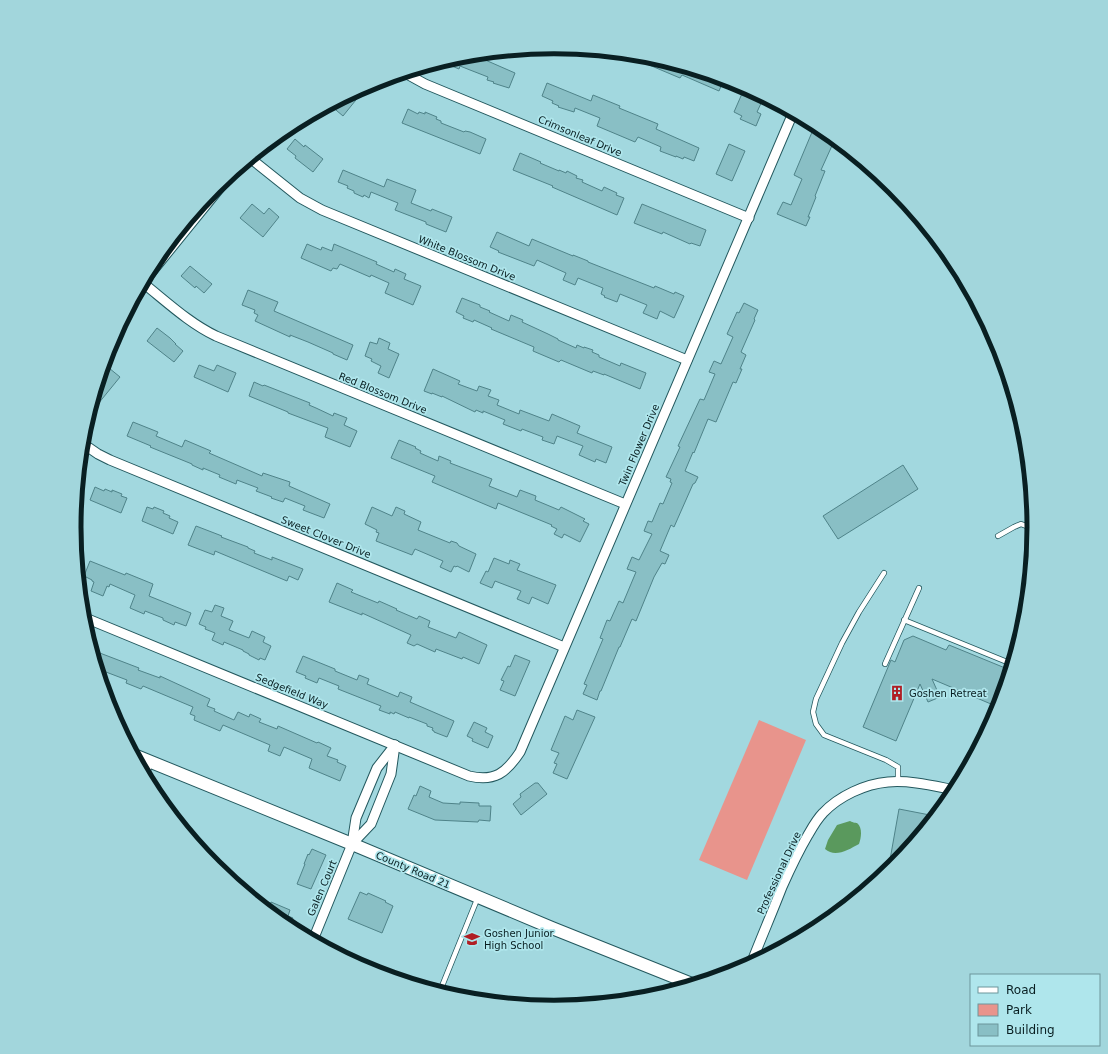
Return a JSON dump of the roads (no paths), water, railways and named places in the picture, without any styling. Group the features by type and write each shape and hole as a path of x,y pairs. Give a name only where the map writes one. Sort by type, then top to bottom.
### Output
{"street":[{"name":"Crimsonleaf Drive","path":"411,76 425,84 749,218"},
{"name":"Twin Flower Drive","path":"494,777 507,770 520,752 791,118"},
{"name":"White Blossom Drive","path":"254,161 300,198 322,210 687,360"},
{"name":"Red Blossom Drive","path":"147,286 203,330 216,336 625,504"},
{"name":"Sweet Clover Drive","path":"88,447 118,464 564,647"},
{"name":"Sedgefield Way","path":"90,620 469,776 479,778 494,777"},
{"path":"352,844 371,824 392,774 394,745"},
{"path":"352,844 356,818 371,782 377,768 394,745"},
{"name":"County Road 21","path":"141,758 625,958 685,981"},
{"path":"147,767 149,761"},
{"name":"Professional Drive","path":"755,955 795,858 812,827 822,813 851,793 867,786 887,782 898,782 948,789"},
{"name":"Galen Court","path":"315,936 352,844"}],"lane":[{"path":"998,536 1014,526 1021,524 1027,526"},
{"path":"884,573 859,612 842,643 816,699 813,712 816,724 824,735 886,760 898,767 898,782"},
{"path":"885,664 919,588"},
{"path":"904,620 1007,662"},
{"path":"442,986 478,897"}],"place":[{"name":"Goshen Retreat","path":"897,693"},
{"name":"Goshen Junior High School","path":"472,939"}]}
